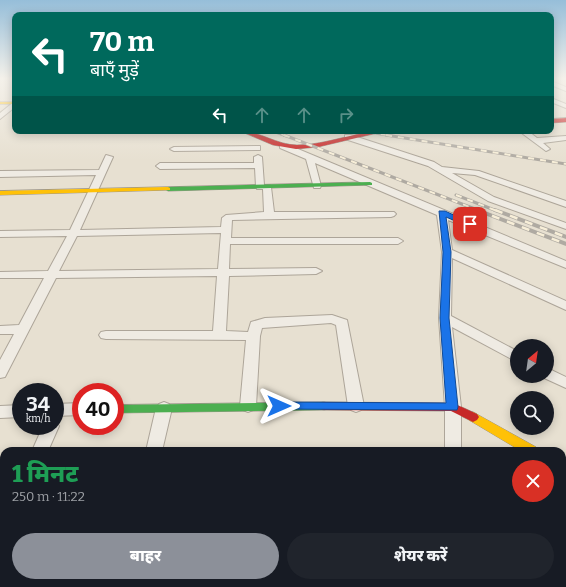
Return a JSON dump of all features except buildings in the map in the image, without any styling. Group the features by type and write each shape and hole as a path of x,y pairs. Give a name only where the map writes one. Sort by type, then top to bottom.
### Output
{"street":[{"path":"0,117 12,106"},
{"path":"554,121 566,120"},
{"path":"250,134 283,146 370,184 566,265"},
{"path":"283,146 311,146 359,134"},
{"path":"527,134 546,148"},
{"path":"255,136 269,214"},
{"path":"348,137 419,159 440,168 491,199 566,226"},
{"path":"535,141 566,138"},
{"path":"174,149 256,148"},
{"path":"0,373 74,232 109,157"},
{"path":"310,158 317,186"},
{"path":"160,166 259,165"},
{"path":"440,168 476,173 566,204"},
{"path":"0,174 102,172"},
{"path":"0,193 370,184"},
{"path":"442,213 447,252 444,318 453,407 453,447"},
{"path":"219,336 222,273 227,218 231,216 269,214 391,214"},
{"path":"0,234 74,232 226,235 398,241"},
{"path":"447,252 566,306"},
{"path":"0,275 316,271"},
{"path":"444,318 510,353"},
{"path":"248,406 254,328 259,323 332,319 342,323 356,406"},
{"path":"0,330 22,329"},
{"path":"106,335 253,336"},
{"path":"554,377 566,383"},
{"path":"124,408 248,406 453,407 473,416 525,447"},
{"path":"155,447 164,408"},
{"path":"0,412 12,411"},
{"path":"42,447 47,435"}],"railway":[{"path":"280,134 286,136"},
{"path":"380,134 392,136"},
{"path":"284,135 480,211"},
{"path":"386,135 566,164"},
{"path":"456,195 497,211"},
{"path":"477,210 566,244"},
{"path":"495,210 566,237"}],"traffic: fast":[{"path":"168,189 370,184"},
{"path":"124,409 324,406"}],"traffic: slow":[{"path":"0,193 168,189"},
{"path":"473,417 525,447"}],"traffic: jam":[{"path":"554,121 566,120"},
{"path":"250,134 276,144 289,147 318,145 361,134"},
{"path":"324,406 453,407 473,417"}],"route":[{"path":"279,406 453,407 444,318 447,252 442,213 470,224"}]}
